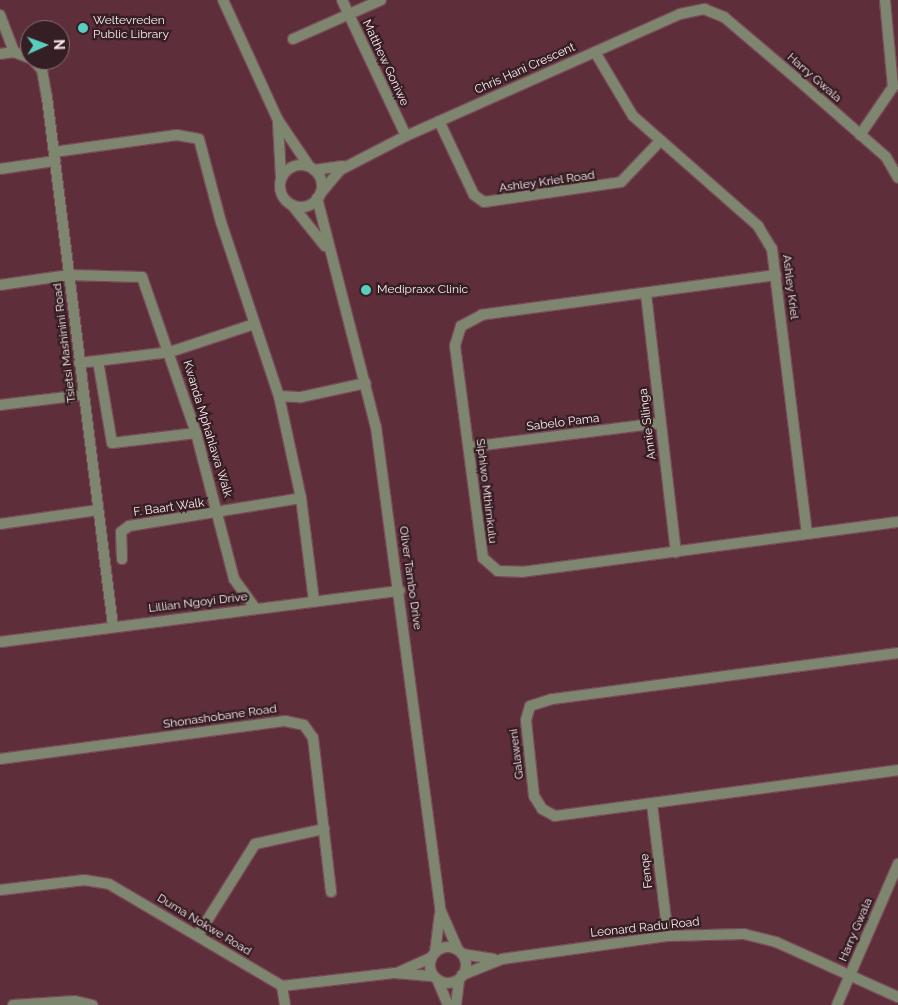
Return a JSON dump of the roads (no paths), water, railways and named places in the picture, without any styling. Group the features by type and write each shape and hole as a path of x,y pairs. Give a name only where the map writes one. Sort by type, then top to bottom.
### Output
{"street":[{"path":"224,0 278,120 322,185 319,196 310,204 292,205 281,194 282,177 278,120"},
{"name":"Matthew Goniwe","path":"342,0 406,136"},
{"path":"293,39 381,0"},
{"path":"860,135 888,96 896,75 885,0"},
{"name":"Chris Hani Crescent","path":"319,196 334,175 351,163 439,121 703,4"},
{"name":"Harry Gwala","path":"703,4 724,17 860,135 897,173"},
{"path":"0,15 14,52 0,54"},
{"name":"Tsietsi Mashinini Road","path":"14,52 20,54"},
{"name":"Ashley Kriel","path":"595,52 624,106 660,141 766,235 776,275 807,534"},
{"name":"Tsietsi Mashinini Road","path":"42,70 55,157 113,626"},
{"name":"Ashley Kriel Road","path":"439,121 474,195 484,202 621,182 660,141"},
{"path":"0,169 177,134 199,139 254,324 280,396 301,498 314,601"},
{"name":"Chris Hani Crescent","path":"312,168 351,163"},
{"path":"282,177 293,166 312,168"},
{"name":"Oliver Tambo Drive","path":"319,196 330,256 366,383 400,590 440,908 434,955"},
{"name":"Oliver Tambo Drive","path":"292,205 330,256"},
{"path":"0,285 69,275"},
{"name":"Kwanda Mphahlawa Walk","path":"69,275 142,277 170,352 196,433 220,514 234,579 256,609"},
{"name":"Siphiwo Mthimkulu","path":"776,275 482,315 461,326 455,346 480,546 489,567 522,572 898,522"},
{"name":"Annie Silinga","path":"646,294 676,552"},
{"name":"Kwanda Mphahlawa Walk","path":"170,352 254,324"},
{"path":"79,363 170,352"},
{"path":"98,361 108,437 115,444 196,433"},
{"path":"280,396 300,397 366,383"},
{"path":"0,405 83,395"},
{"name":"Sabelo Pama","path":"468,447 660,423"},
{"name":"Kwanda Mphahlawa Walk","path":"220,514 301,498"},
{"path":"0,524 98,510"},
{"name":"F. Baart Walk","path":"122,559 124,528 220,514"},
{"name":"Lillian Ngoyi Drive","path":"0,642 400,590"},
{"name":"Galaweni","path":"898,653 552,699 530,706 527,730 534,796 542,809 562,816 898,770"},
{"name":"Shonashobane Road","path":"0,759 284,721 304,725 313,738 331,892"},
{"name":"Fenqe","path":"652,804 668,936"},
{"path":"198,935 255,844 324,829"},
{"name":"Harry Gwala","path":"837,1005 898,864"},
{"name":"Duma Nokwe Road","path":"0,890 97,881 198,935 282,986"},
{"name":"Oliver Tambo Drive","path":"440,908 460,952"},
{"name":"Leonard Radu Road","path":"460,977 502,959 668,936 759,936 898,997"},
{"path":"395,973 434,955 446,947 460,952 466,964 460,977 456,1005"},
{"name":"Leonard Radu Road","path":"460,952 502,959"},
{"path":"434,955 435,977 448,1005"},
{"path":"285,1005 282,986 395,973 435,977 448,983 460,977"},
{"path":"13,1005 75,1003 93,1005"}],"place":[{"name":"Weltevreden Public Library","path":"83,28"},
{"name":"Medipraxx Clinic","path":"366,290"}]}
